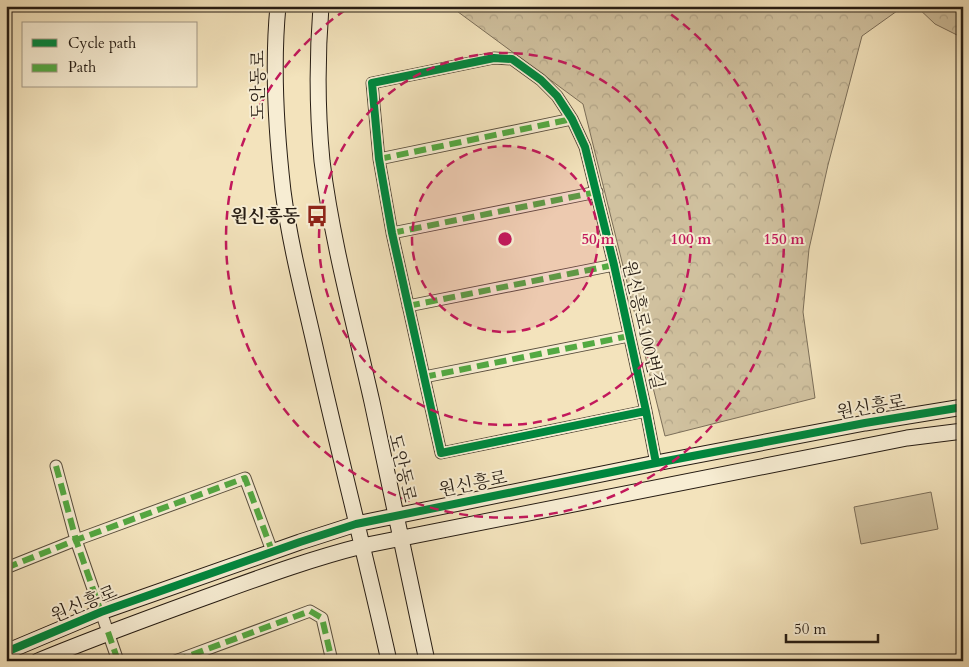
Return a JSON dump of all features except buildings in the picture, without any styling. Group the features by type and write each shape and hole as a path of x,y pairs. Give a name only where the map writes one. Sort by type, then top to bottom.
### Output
{"street":[{"name":"도안동로","path":"278,6 275,72 277,129 283,192 296,266 389,661"},
{"name":"도안동로","path":"321,6 318,88 322,161 346,292 397,515 427,661"},
{"name":"원신흥로100번길","path":"380,159 372,83 494,58 512,59 541,80 557,96 572,119 585,147 614,265 656,463"},
{"path":"424,377 392,233 380,159 572,119"},
{"path":"392,233 597,192"},
{"name":"원신흥로100번길","path":"408,306 614,265"},
{"name":"원신흥로100번길","path":"629,336 424,377 441,453 646,411"},
{"name":"원신흥로","path":"6,652 101,612 272,551 356,524 656,463 865,423 963,407"},
{"name":"원신흥로","path":"38,661 108,632 332,553 907,438 963,430"},
{"path":"56,466 76,540 118,661"},
{"path":"6,568 76,540 245,478 272,551"},
{"path":"175,661 310,611 322,618 332,661"}],"green space":[{"path":"450,6 914,6 897,11 862,36 828,165 809,249 803,312 815,398 665,436 583,104"},
{"path":"916,6 963,6 963,38 935,24"},
{"path":"931,492 938,529 861,544 854,507"}],"marked path":[{"path":"379,159 572,119"},
{"path":"392,233 597,192"},
{"path":"408,306 614,265"},
{"path":"424,377 629,336"},
{"path":"56,466 76,540 101,612"},
{"path":"6,568 76,540 245,478 272,551"},
{"path":"175,661 310,611 322,618 332,661"},
{"path":"108,632 118,661"}],"cycle path":[{"path":"646,411 441,453 392,233 379,159 372,83 494,58 512,59 541,80 557,96 572,119 585,147 614,265 646,411 656,463"},
{"path":"6,652 101,612 356,524 656,463 865,423 963,407"}],"place":[{"name":"원신흥동","path":"317,216"}]}
